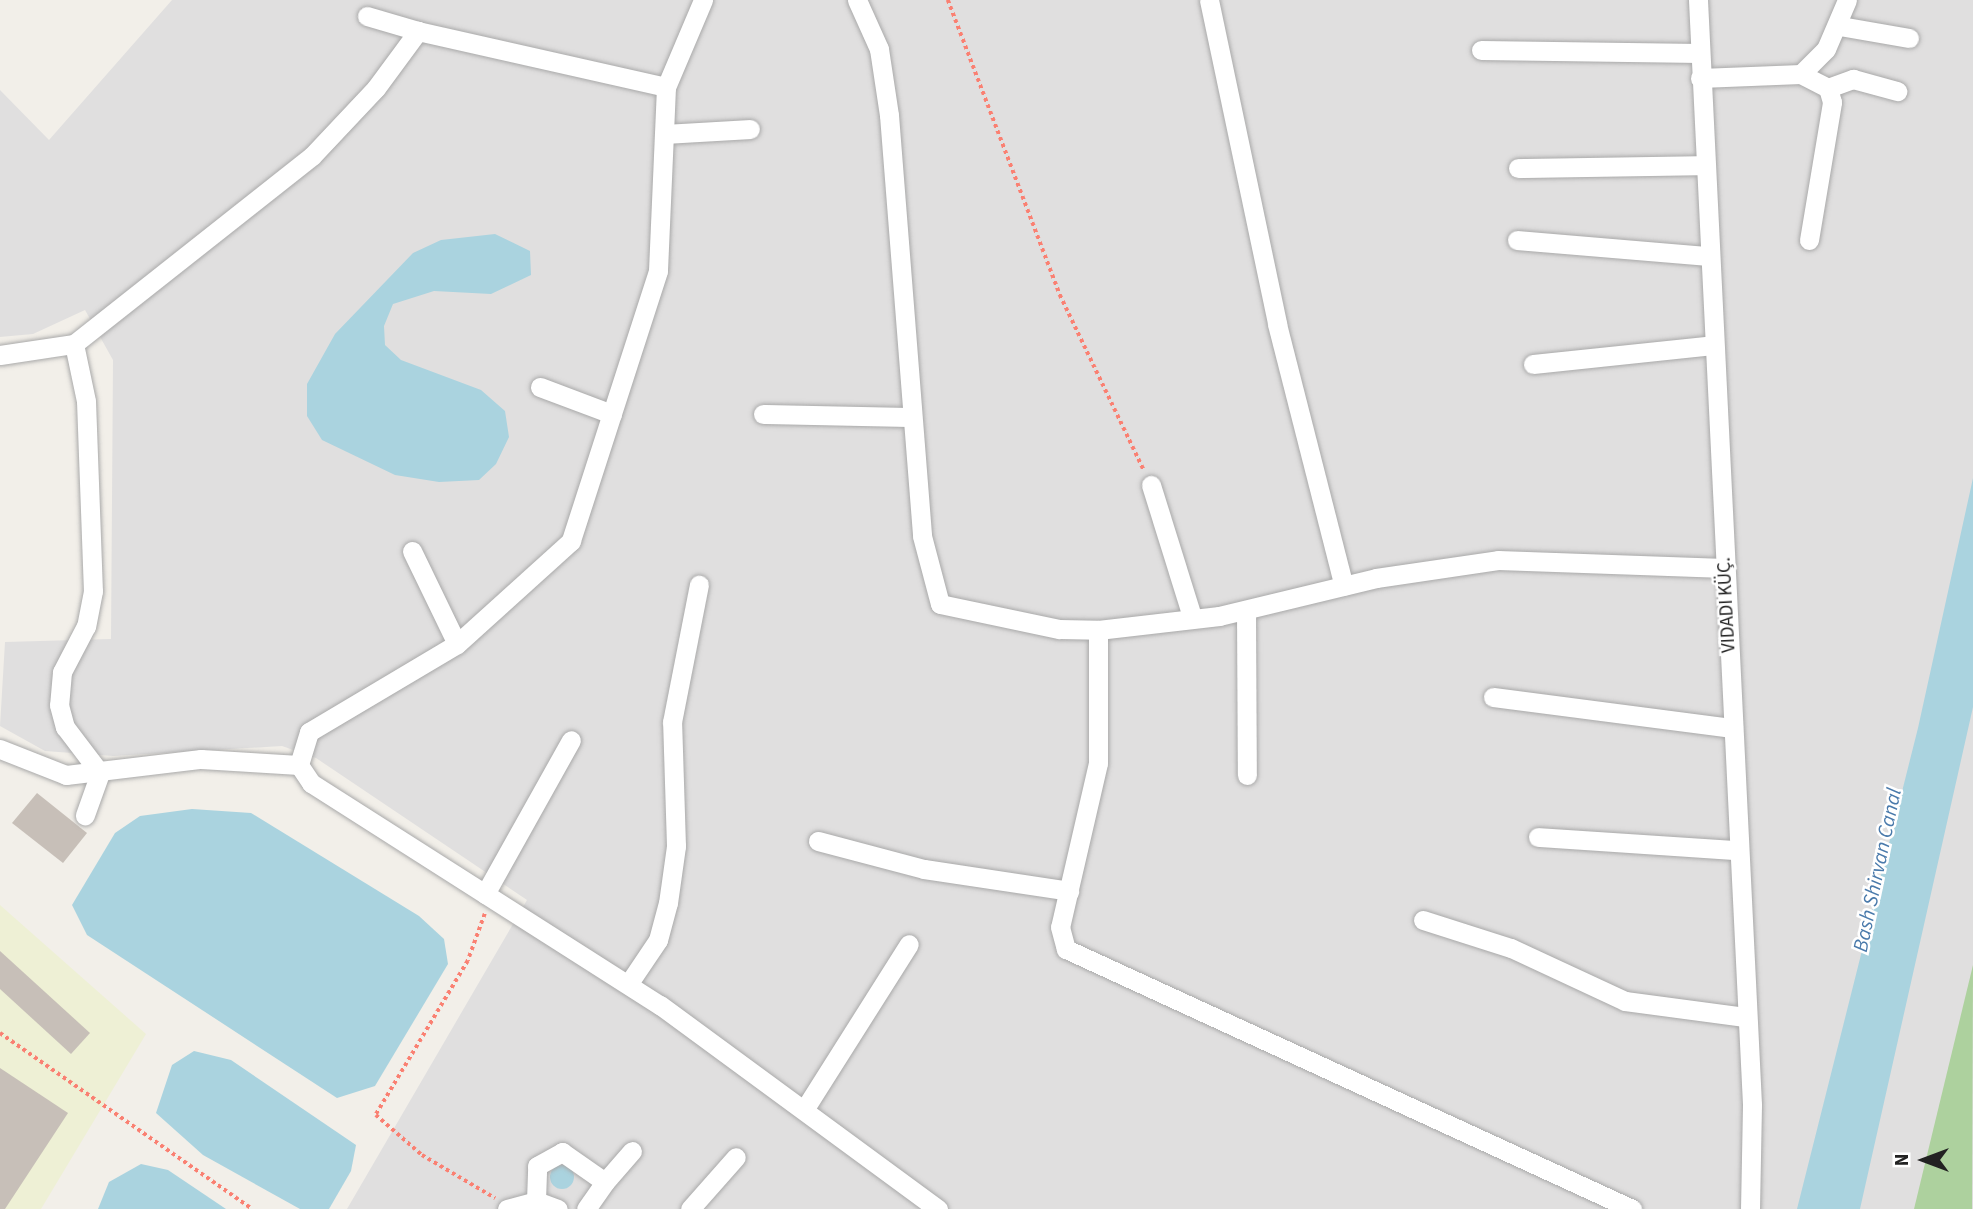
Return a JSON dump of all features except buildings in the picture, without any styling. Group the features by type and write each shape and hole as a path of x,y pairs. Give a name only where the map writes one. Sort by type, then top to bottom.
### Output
{"street":[{"path":"299,765 309,732 332,713 457,644 572,541 658,271 666,87 703,0"},
{"path":"857,0 879,48 889,115 911,417 924,548 940,604 1059,629 1098,630 1246,610 1344,586 1498,560 1725,568"},
{"path":"1209,0 1277,324 1344,586"},
{"name":"VIDADI KÜÇ.","path":"1698,0 1708,256 1733,728 1750,1209"},
{"path":"1801,74 1840,26 1847,0"},
{"path":"367,16 666,87"},
{"path":"1840,26 1909,38"},
{"path":"0,355 74,344 312,156 376,88 418,30"},
{"path":"1481,50 1700,53"},
{"path":"1700,78 1801,74 1828,88 1853,79 1897,91"},
{"path":"1809,240 1831,118 1828,88"},
{"path":"665,134 750,129"},
{"path":"1518,167 1704,165"},
{"path":"1517,240 1708,256"},
{"path":"74,344 89,432 93,591 86,626 62,672 59,705 65,727 100,773"},
{"path":"1533,364 1713,345"},
{"path":"540,387 612,414"},
{"path":"763,414 911,417"},
{"path":"1151,485 1192,617"},
{"path":"412,551 457,644"},
{"path":"629,984 657,940 668,903 676,846 674,700 699,585"},
{"path":"1246,610 1247,775"},
{"path":"1098,630 1098,764 1060,927 1066,949 1632,1209"},
{"path":"1493,697 1733,728"},
{"path":"485,894 572,740"},
{"path":"0,749 66,775 201,759 299,765"},
{"path":"299,765 312,783 629,984 938,1209"},
{"path":"85,815 100,773"},
{"path":"1538,837 1736,850"},
{"path":"818,841 924,869 1069,891"},
{"path":"1423,920 1522,953 1625,1001 1745,1017"},
{"path":"804,1110 909,944"},
{"path":"586,1209 632,1150"},
{"path":"536,1201 537,1166 562,1152 605,1182"},
{"path":"690,1209 736,1157"},
{"path":"508,1208 536,1201 558,1209"}],"path":[{"path":"948,0 1060,295 1151,485"},
{"path":"485,894 484,923 468,961 376,1115 422,1156 508,1208"},
{"path":"0,1033 252,1209"}],"shaded area":[{"path":"172,0 1973,0 1973,1209 347,1209 527,900 316,758 282,746 113,756 45,751 0,726 5,642 111,639 113,360 85,310 33,334 0,337 0,90 49,140"}],"green space":[{"path":"0,905 146,1034 41,1209 0,1209"},
{"path":"1973,965 1972,1209 1914,1209"}],"water":[{"path":"495,234 530,251 531,275 491,294 434,291 393,304 384,326 385,345 401,360 481,390 505,411 509,437 496,464 479,480 439,482 395,475 322,440 307,416 307,384 335,334 413,253 441,240"},
{"path":"1973,478 1973,707 1860,1209 1797,1209 1918,728"},
{"path":"192,809 251,813 419,916 444,939 448,964 375,1086 337,1098 87,935 72,905 115,833 140,816"},
{"path":"194,1051 231,1060 356,1145 351,1171 329,1209 300,1209 203,1155 156,1113 172,1065"},
{"path":"141,1164 168,1170 226,1209 98,1209 109,1182"},
{"path":"562,1165 573,1172 574,1177 567,1188 562,1189 551,1182 550,1177 557,1166"}],"water label":[{"name":"Bash Shirvan Canal","path":"1877,870"}]}
